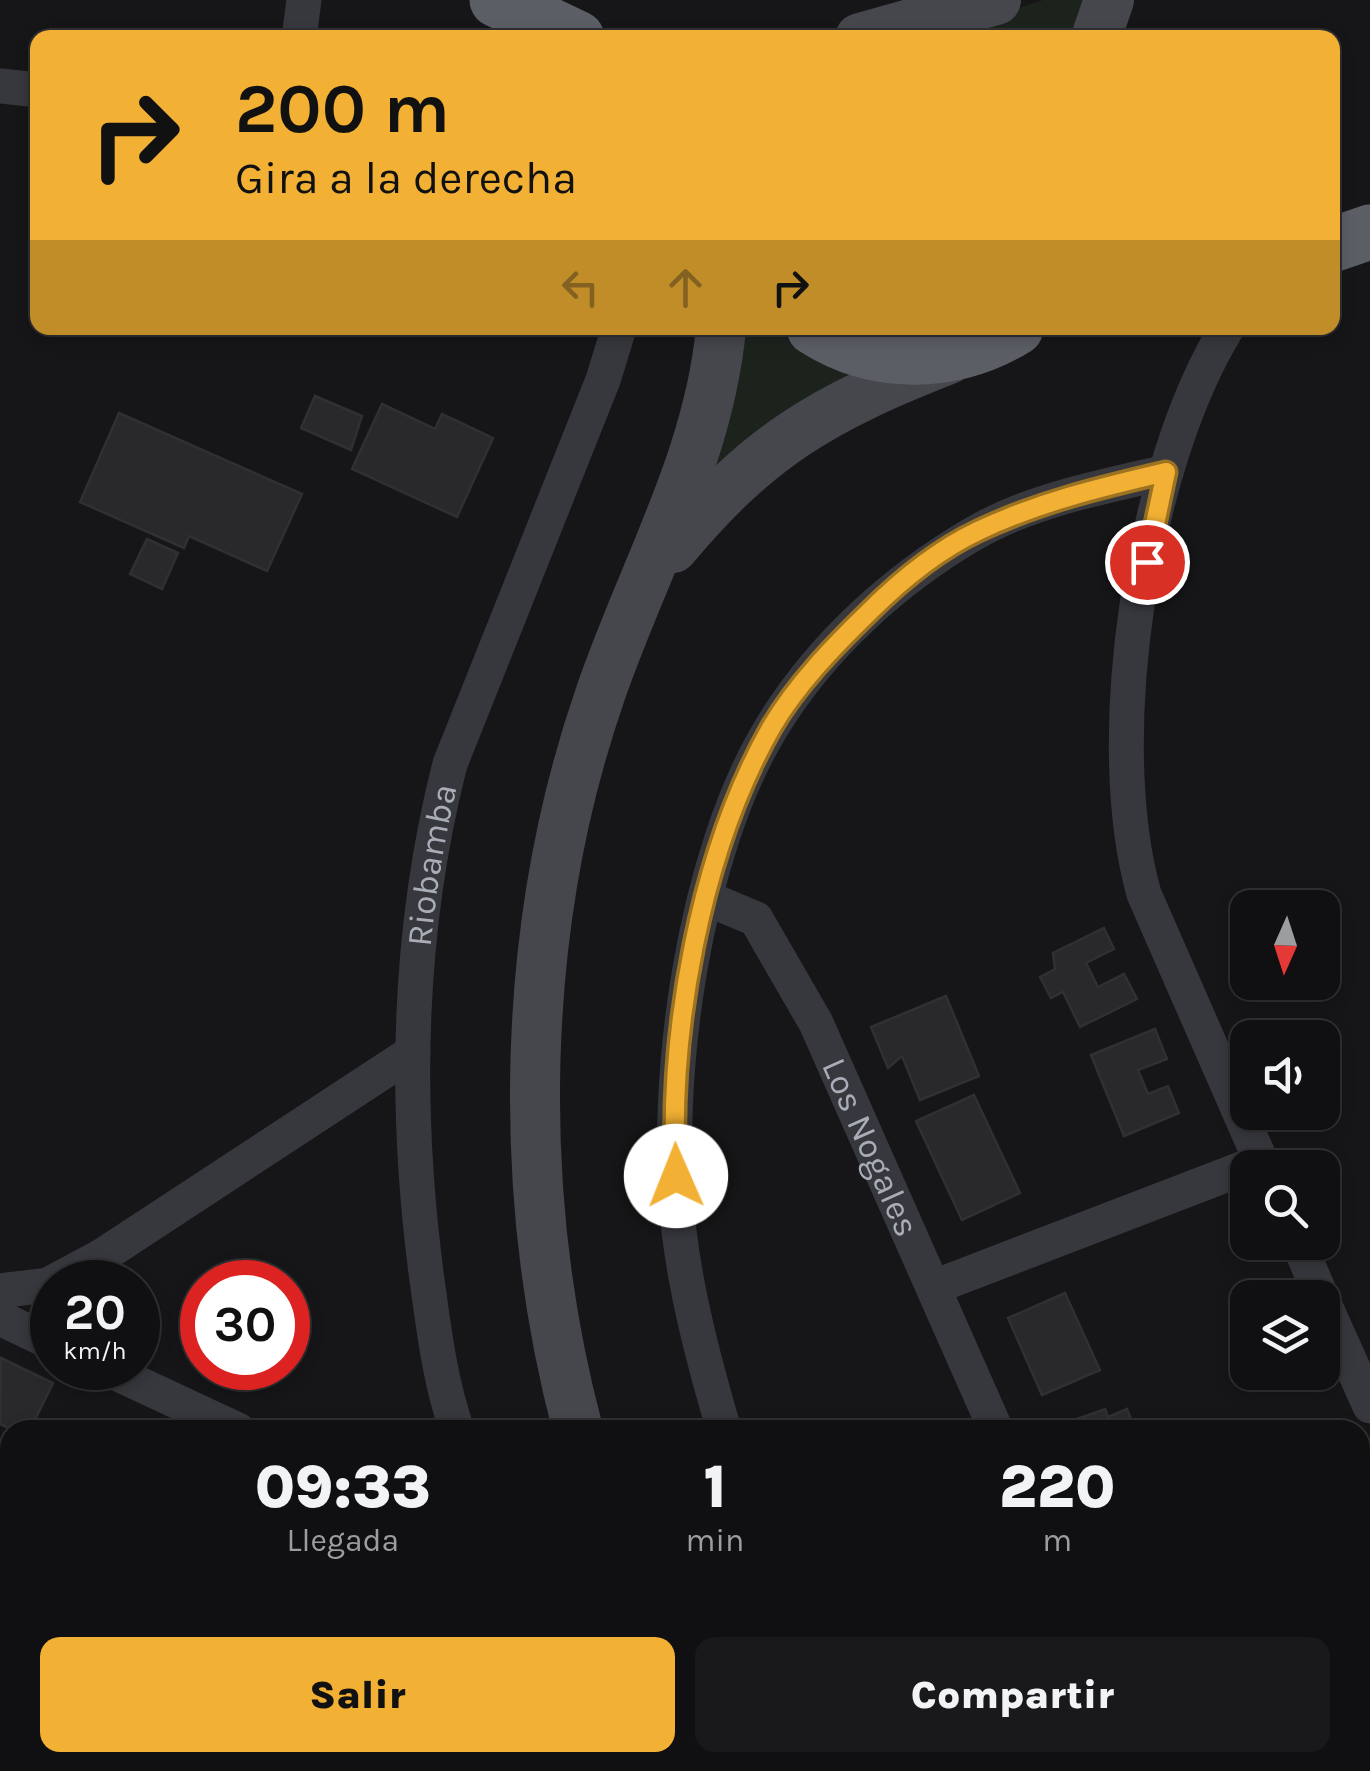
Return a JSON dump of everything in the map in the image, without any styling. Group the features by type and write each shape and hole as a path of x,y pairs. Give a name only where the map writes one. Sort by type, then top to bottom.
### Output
{"highway":[{"path":"497,0 559,30"},
{"path":"1340,242 1370,232"},
{"path":"829,335 866,352 894,356 1002,336"}],"main road":[{"path":"889,30 996,0"},
{"path":"1099,30 1109,0"},
{"path":"576,1420 562,1361 544,1236 536,1080 541,980 554,877 574,780 604,683 648,579 702,432 721,335"},
{"path":"648,579 714,499 770,448 851,400 1002,336"}],"street":[{"path":"300,30 304,0"},
{"path":"0,86 30,89"},
{"name":"Riobamba","path":"455,1420 436,1340 415,1161 413,1052 424,901 434,828 450,764 617,335"},
{"path":"1224,335 1186,411 1166,472 1140,592 1126,714 1124,792 1132,851 1144,894 1257,1150"},
{"path":"721,1420 694,1316 682,1248 675,1148 677,1074 706,898 732,812 772,726 832,648 898,583 976,532 1061,498 1166,472"},
{"name":"Los Nogales","path":"706,898 756,919 816,1024 992,1420"},
{"path":"108,1260 413,1052"},
{"path":"934,1287 1230,1176"},
{"path":"0,1291 30,1287"},
{"path":"0,1318 30,1332"},
{"path":"1340,1338 1370,1406"},
{"path":"152,1390 217,1420"}],"shaded area":[{"path":"1043,0 1093,0 1082,30 957,28"},
{"path":"735,335 783,335 796,346 875,375 695,499"}],"building":[{"path":"315,396 362,416 351,450 301,428"},
{"path":"382,404 435,429 442,414 493,438 457,517 352,469"},
{"path":"119,413 302,494 267,571 189,536 184,548 80,502"},
{"path":"147,539 178,553 162,589 130,574"},
{"path":"1104,928 1114,949 1086,963 1098,987 1124,974 1137,999 1080,1027 1063,992 1051,998 1040,977 1055,969 1053,953"},
{"path":"946,996 979,1076 920,1100 902,1056 888,1068 871,1027"},
{"path":"1155,1029 1167,1059 1138,1070 1148,1094 1168,1086 1179,1113 1124,1136 1091,1055"},
{"path":"974,1095 1020,1193 962,1220 916,1121"},
{"path":"1065,1293 1100,1370 1042,1395 1008,1318"},
{"path":"1,1358 30,1372 30,1390 50,1390 35,1420 0,1420"},
{"path":"1105,1409 1108,1417 1127,1409 1131,1420 1074,1420"}],"route":[{"path":"676,1176 677,1074 688,986 706,898 732,812 772,726 832,648 898,583 976,532 1061,498 1166,472 1147,562"}]}
